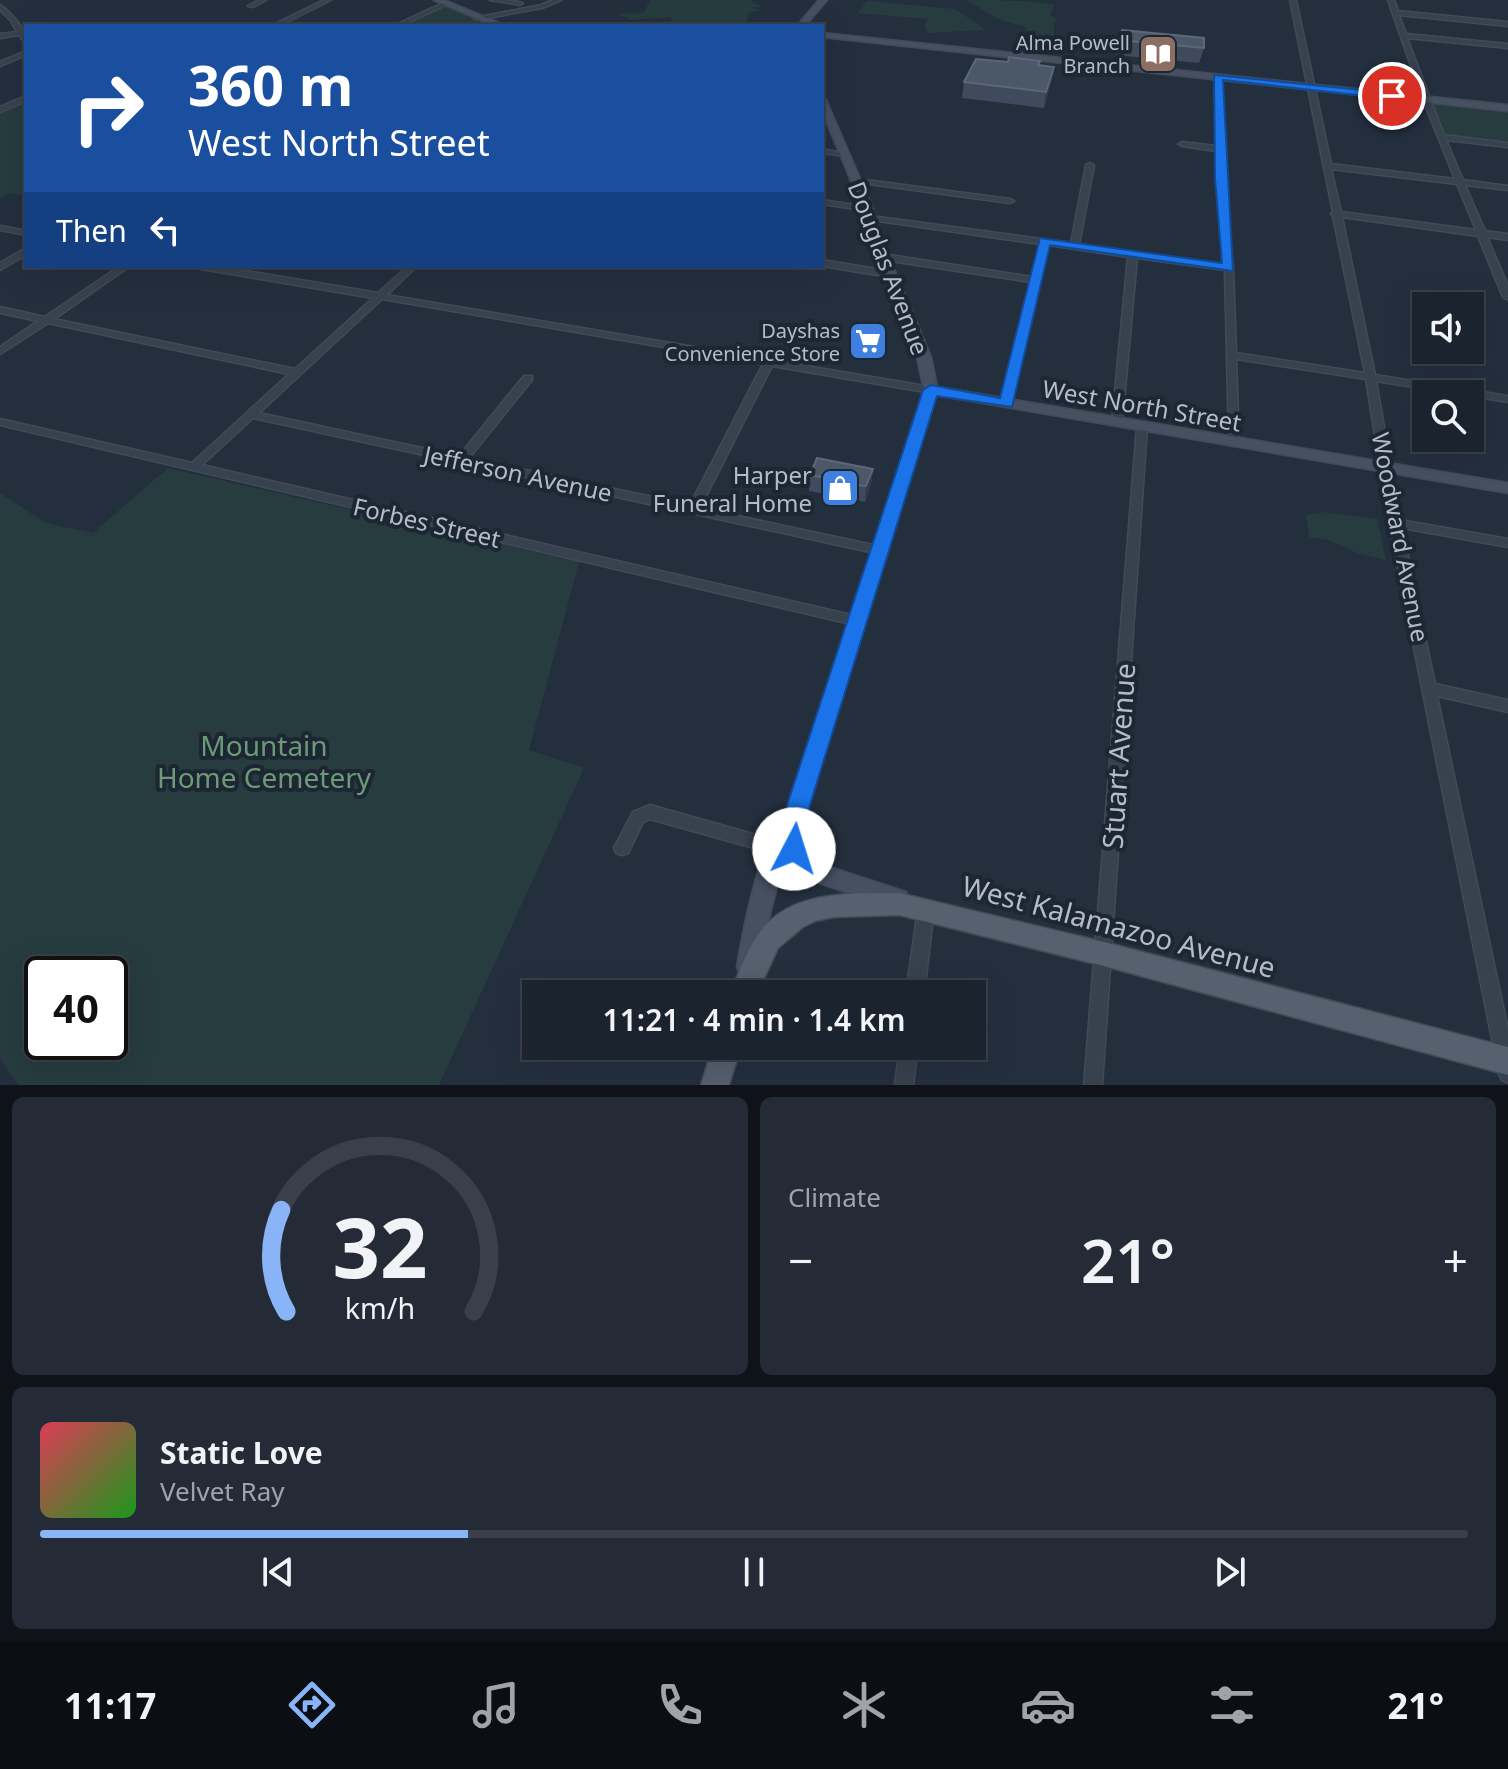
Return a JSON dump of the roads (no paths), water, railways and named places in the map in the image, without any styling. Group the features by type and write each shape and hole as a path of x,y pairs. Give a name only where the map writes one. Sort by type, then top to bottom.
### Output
{"main road":[{"name":"West Kalamazoo Avenue","path":"749,980 769,940 781,927 812,910 876,904 926,909 1104,954 1507,1065"},
{"path":"715,1085 723,1060"}],"street":[{"path":"251,6 263,0"},
{"path":"278,24 328,0"},
{"path":"493,0 520,3"},
{"path":"477,18 558,0"},
{"path":"803,24 823,0"},
{"name":"Woodward Avenue","path":"1293,0 1371,379 1395,523 1507,1065"},
{"path":"1391,0 1426,100 1507,294"},
{"path":"400,24 442,2 496,24"},
{"path":"0,7 13,20 24,39"},
{"path":"1396,13 1508,24"},
{"path":"0,36 21,33"},
{"path":"824,35 1508,108"},
{"path":"1405,36 1508,46"},
{"path":"0,64 24,54"},
{"path":"1218,77 1229,268 1234,443"},
{"path":"0,110 24,99"},
{"name":"Douglas Avenue","path":"827,125 844,154 869,214 889,274 924,357 931,390"},
{"path":"1442,137 1508,145"},
{"path":"1182,144 1220,149"},
{"path":"824,151 844,154"},
{"path":"1075,245 1090,165"},
{"path":"1327,166 1508,188"},
{"path":"854,180 1010,201"},
{"path":"824,203 869,214 1229,268"},
{"path":"1335,214 1508,237"},
{"path":"0,228 24,233"},
{"path":"1006,403 1045,241"},
{"path":"0,267 24,252"},
{"path":"1117,423 1133,254"},
{"path":"883,257 1035,280"},
{"path":"824,263 889,274"},
{"path":"0,351 123,268"},
{"name":"West North Street","path":"212,268 1508,488"},
{"path":"193,468 411,268"},
{"path":"0,310 298,373"},
{"path":"1231,355 1508,399"},
{"path":"693,510 769,363"},
{"path":"461,461 528,378"},
{"path":"746,980 752,940 778,848 798,805 931,390"},
{"name":"Jefferson Avenue","path":"252,415 879,550"},
{"name":"Forbes Street","path":"0,422 855,620"},
{"name":"Stuart Avenue","path":"1093,1085 1142,427"},
{"path":"1395,523 1508,543"},
{"path":"1431,689 1508,706"},
{"path":"798,805 794,849 807,869 926,909 917,980"},
{"path":"622,848 638,817 650,812 778,848"},
{"path":"904,1085 907,1060"}],"place":[{"name":"Alma Powell Branch","path":"1158,54"},
{"name":"Dayshas Convenience Store","path":"868,341"},
{"name":"Harper Funeral Home","path":"840,488"}],"park label":[{"name":"Mountain Home Cemetery","path":"264,761"}]}
